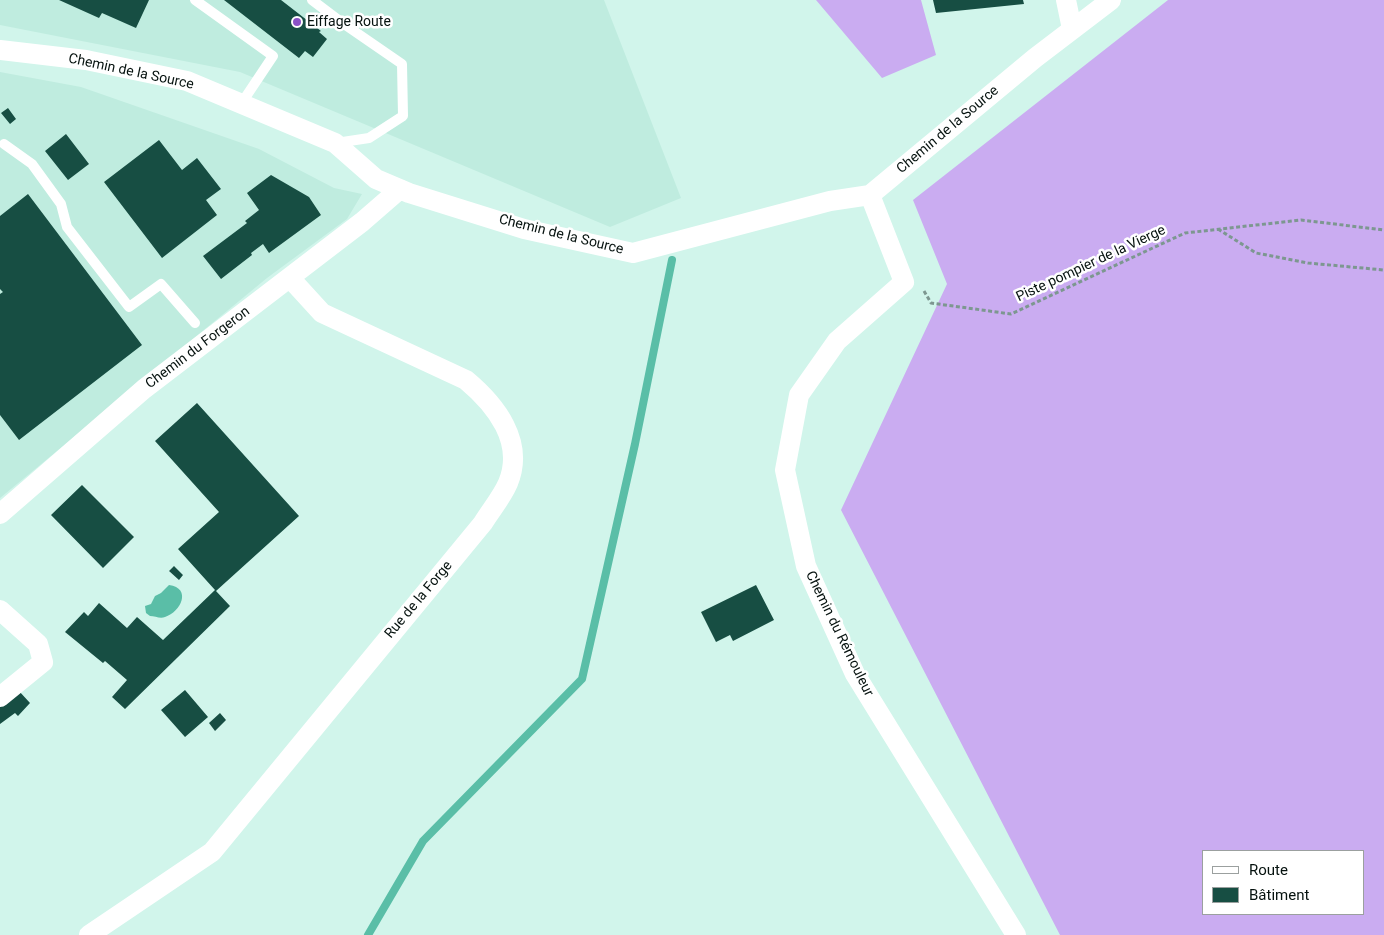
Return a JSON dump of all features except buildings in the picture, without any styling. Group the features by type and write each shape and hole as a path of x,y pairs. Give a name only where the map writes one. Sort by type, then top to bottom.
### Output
{"street":[{"path":"1066,0 1072,29"},
{"name":"Chemin de la Source","path":"0,50 86,60 187,82 335,143 376,179 400,189 524,229 633,253 830,201 870,195 1035,58 1111,0"},
{"name":"Chemin du Forgeron","path":"0,514 144,389 362,222 400,189"},
{"name":"Chemin du Rémouleur","path":"870,195 904,282 837,341 799,395 785,470 806,566 855,674 1016,935"},
{"name":"Rue de la Forge","path":"89,935 212,852 483,523 508,483 514,460 509,436 501,416 486,396 466,380 322,313 290,278"},
{"path":"0,610 38,644 43,662 0,697"}],"lane":[{"path":"195,0 273,56 241,104"},
{"path":"312,0 402,64 403,116 369,138 335,143"},
{"path":"1,144 32,164 61,204 67,226 129,307 162,284 194,323"}],"path":[{"name":"Piste pompier de la Vierge","path":"922,286 931,303 1011,314 1185,233 1301,220 1384,230"},
{"path":"1218,229 1256,253 1308,263 1384,270"}],"shaded area":[{"path":"0,0 604,0 681,198 610,227 240,72 0,25"},
{"path":"816,0 921,0 936,55 882,78"},
{"path":"1168,0 1384,0 1384,935 1060,935 841,510 947,284 913,200"},
{"path":"0,72 81,87 259,149 334,188 362,194 347,219 267,278 0,498"},
{"path":"169,585 176,587 182,595 182,600 176,610 165,617 150,616 146,613 145,606 151,604 155,596"}],"waterway":[{"path":"368,935 423,841 582,679 635,444 672,260"}],"place":[{"name":"Eiffage Route","path":"297,22"}]}
